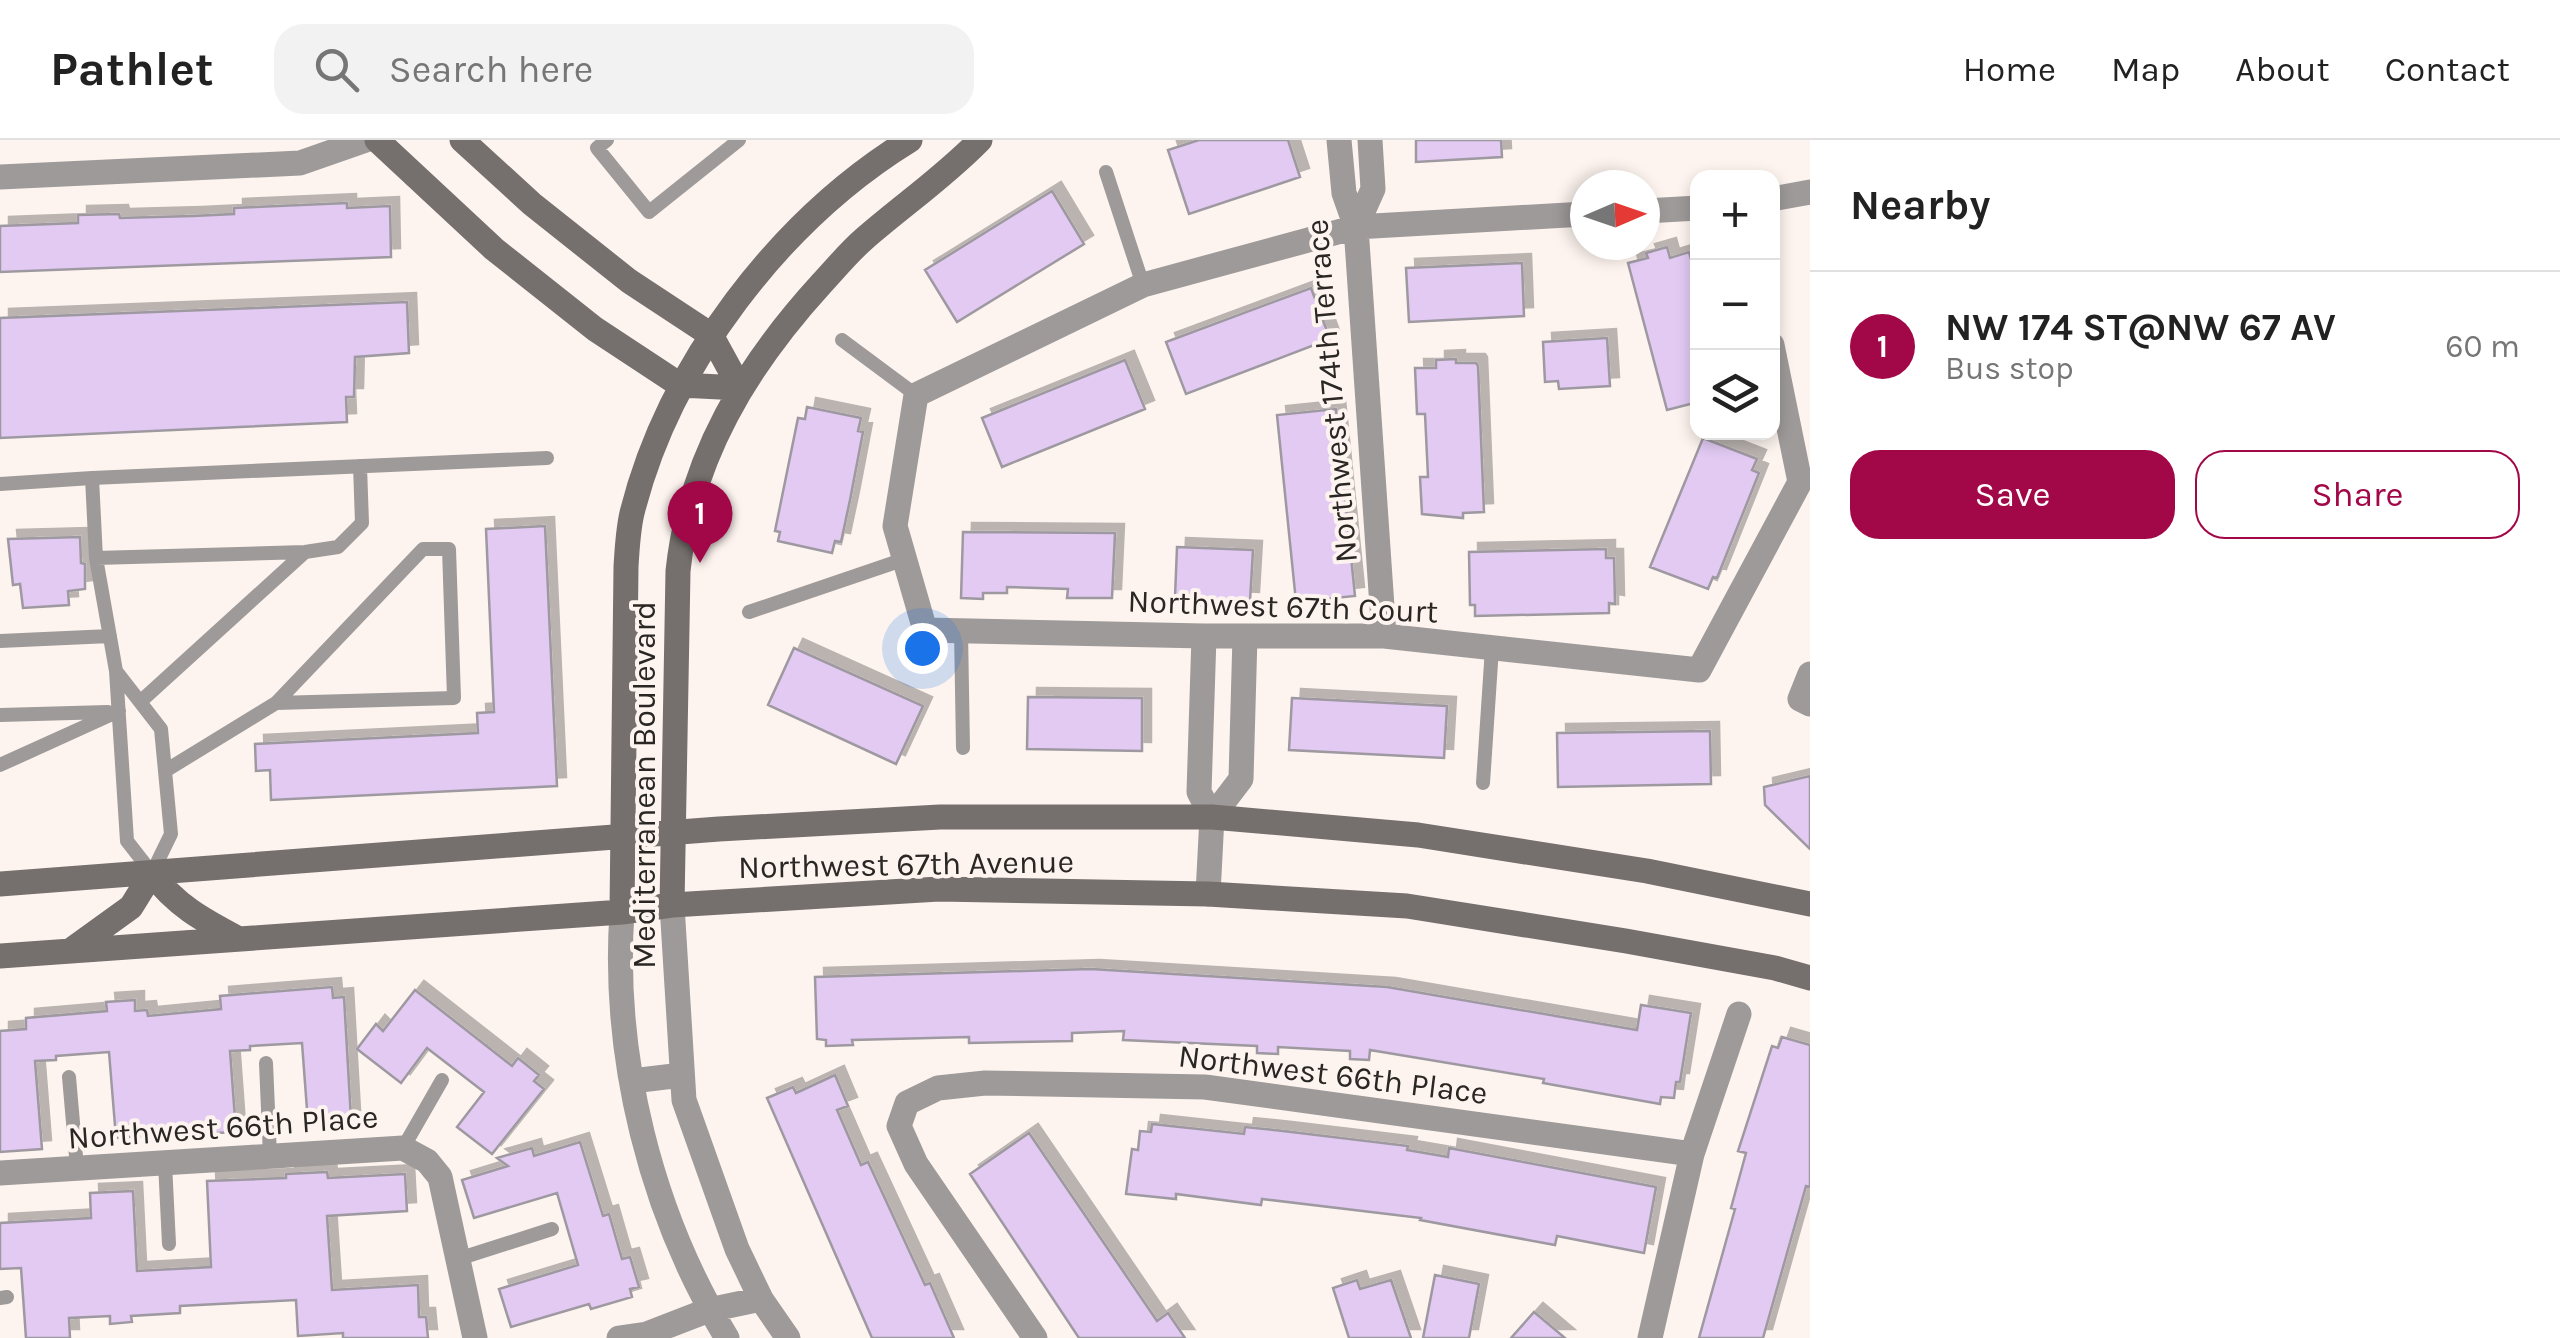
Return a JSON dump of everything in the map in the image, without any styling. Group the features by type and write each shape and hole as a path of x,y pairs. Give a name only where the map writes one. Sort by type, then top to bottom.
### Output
{"main road":[{"path":"377,140 494,249 595,329 680,385 740,388"},
{"path":"462,140 532,204 629,281 711,335 740,388"},
{"name":"Mediterranean Boulevard","path":"622,912 626,567 631,517 650,452 680,385 711,335 764,268 825,202 910,140"},
{"name":"Mediterranean Boulevard","path":"672,905 675,664 682,528 700,471 740,388 804,302 861,241 959,162 980,140"},
{"name":"Northwest 67th Avenue","path":"0,884 940,816 1212,817 1418,835 1647,871 1810,904"},
{"path":"70,951 132,907 152,873 180,905 236,938"},
{"name":"Northwest 67th Avenue","path":"0,956 622,912 672,905 939,890 1208,894 1406,906 1626,941 1810,978"}],"street":[{"path":"0,177 300,163 366,140"},
{"name":"Northwest 174th Terrace","path":"1338,140 1344,193 1356,227 1384,636"},
{"path":"1356,227 1373,189 1370,140"},
{"path":"1780,198 1810,192"},
{"path":"1660,209 1690,208"},
{"path":"905,559 896,526 916,395 1143,285 1356,227 1570,215"},
{"name":"Northwest 67th Court","path":"905,559 925,630 1384,636 1699,670 1800,482 1773,350"},
{"path":"1204,636 1199,792 1212,817 1208,894"},
{"path":"1212,817 1240,778 1245,636"},
{"path":"1810,674 1800,699 1810,704"},
{"name":"Mediterranean Boulevard","path":"672,905 684,1100 708,1172 761,1298 788,1338"},
{"name":"Mediterranean Boulevard","path":"622,912 624,1036 632,1081 668,1220 727,1338"},
{"path":"1650,1338 1692,1154 1739,1014"},
{"path":"632,1081 682,1075"},
{"name":"Northwest 66th Place","path":"1036,1338 916,1164 899,1126 907,1103 938,1088 985,1083 1205,1087 1692,1154"},
{"name":"Northwest 66th Place","path":"0,1173 403,1148 427,1161 440,1176 458,1260"},
{"path":"458,1260 475,1338"},
{"path":"619,1338 647,1334 710,1310 761,1298"}],"lane":[{"path":"607,140 598,148 649,212 738,140"},
{"path":"1106,172 1143,285"},
{"path":"842,340 916,395"},
{"path":"0,484 547,458"},
{"path":"96,558 304,552 338,547 362,523 360,466"},
{"path":"92,478 96,558 116,671 128,842 152,873 171,834 161,729 116,671"},
{"path":"165,771 276,703 423,549 450,549 454,698 276,703"},
{"path":"140,702 304,552"},
{"path":"749,612 905,559"},
{"path":"962,631 963,748"},
{"path":"0,642 110,636"},
{"path":"1483,783 1492,648"},
{"path":"0,715 119,711"},
{"path":"0,764 119,711"},
{"path":"266,1064 270,1156"},
{"path":"68,1076 76,1168"},
{"path":"403,1148 442,1080"},
{"path":"165,1163 169,1244"},
{"path":"458,1260 552,1229"}],"building":[{"path":"1199,140 1288,140 1300,177 1189,214 1168,150"},
{"path":"1416,140 1501,140 1502,157 1416,162"},
{"path":"1052,191 1084,244 957,322 925,270"},
{"path":"347,203 347,208 390,206 391,257 0,272 0,226 78,223 78,215 193,216 234,214 234,208"},
{"path":"1667,247 1670,258 1689,252 1690,256 1690,404 1667,410 1628,263 1660,260 1660,249"},
{"path":"1522,263 1524,316 1409,322 1406,268"},
{"path":"1311,288 1330,339 1186,394 1166,342"},
{"path":"407,302 409,353 355,357 354,397 346,397 347,422 0,438 0,318"},
{"path":"1607,338 1610,386 1559,389 1558,381 1545,382 1543,342"},
{"path":"1456,359 1456,363 1478,366 1484,512 1463,513 1463,518 1422,514 1420,477 1428,477 1425,414 1417,414 1415,368 1436,368 1436,360"},
{"path":"1125,360 1145,409 1002,467 982,418"},
{"path":"807,407 861,418 858,431 863,432 841,542 835,541 832,553 778,541 780,532 775,531 798,418 805,419"},
{"path":"1336,409 1355,596 1296,602 1277,415"},
{"path":"1702,440 1757,459 1752,470 1759,473 1717,578 1713,577 1708,589 1650,567"},
{"path":"545,526 557,786 271,800 270,770 256,771 255,744 478,733 477,713 494,712 486,529"},
{"path":"963,532 1115,533 1112,598 1067,598 1068,589 1007,587 1007,593 983,593 983,599 961,598"},
{"path":"80,537 85,589 68,591 69,605 23,608 20,584 13,585 8,539"},
{"path":"1177,547 1253,550 1250,601 1229,600 1229,607 1193,605 1193,598 1175,597"},
{"path":"1606,549 1606,558 1614,558 1615,604 1609,603 1609,613 1475,616 1475,605 1470,605 1469,552"},
{"path":"794,648 923,706 896,764 768,705"},
{"path":"1028,697 1142,698 1142,751 1027,749"},
{"path":"1292,698 1447,706 1444,758 1289,750"},
{"path":"1710,731 1711,784 1558,787 1557,733"},
{"path":"1810,776 1810,849 1765,805 1764,787"},
{"path":"1091,969 1387,987 1637,1030 1641,1005 1691,1013 1680,1082 1676,1082 1674,1098 1661,1097 1660,1104 1543,1083 1544,1079 1370,1050 1369,1060 1350,1059 1350,1051 1278,1047 1278,1054 1257,1053 1257,1046 1123,1040 1124,1031 1072,1033 1072,1041 969,1043 969,1037 852,1040 853,1045 826,1046 826,1040 817,1039 815,977"},
{"path":"332,987 333,998 344,997 351,1119 308,1123 302,1043 250,1046 250,1050 230,1051 236,1132 116,1138 109,1052 56,1056 56,1060 35,1061 42,1149 0,1152 0,1031 26,1029 26,1018 107,1011 106,1002 135,1000 135,1011 147,1010 148,1016 221,1009 220,996"},
{"path":"415,990 512,1066 518,1058 539,1075 534,1081 544,1089 492,1154 457,1127 484,1092 427,1048 401,1083 357,1049 376,1024 383,1031"},
{"path":"1782,1037 1810,1045 1810,1187 1806,1186 1763,1338 1699,1338 1735,1209 1731,1208 1746,1153 1738,1151 1772,1046 1778,1048"},
{"path":"835,1075 848,1106 837,1110 861,1165 868,1162 954,1338 872,1338 767,1098 793,1087 796,1093"},
{"path":"1152,1124 1244,1134 1245,1127 1283,1131 1408,1146 1407,1150 1448,1157 1449,1148 1656,1187 1644,1253 1557,1236 1555,1245 1421,1218 1262,1199 1261,1205 1176,1194 1176,1199 1126,1194 1132,1149 1138,1150 1140,1131 1151,1132"},
{"path":"1029,1133 1157,1321 1168,1313 1185,1338 1079,1338 970,1174"},
{"path":"580,1142 603,1216 609,1214 622,1259 630,1257 639,1287 630,1289 632,1297 591,1309 589,1304 511,1327 499,1289 578,1265 557,1193 474,1218 462,1180 508,1166 497,1158 532,1148 534,1156"},
{"path":"327,1172 328,1178 405,1174 407,1211 327,1216 332,1290 418,1285 419,1317 426,1317 428,1338 343,1338 343,1333 298,1336 296,1300 180,1306 180,1313 131,1316 132,1322 110,1324 110,1316 69,1318 70,1338 26,1338 21,1268 0,1269 0,1223 91,1218 90,1193 133,1191 137,1271 211,1267 207,1181"},
{"path":"1435,1275 1479,1284 1469,1338 1423,1338"},
{"path":"1357,1280 1360,1289 1391,1280 1411,1338 1349,1338 1333,1288"},
{"path":"1534,1312 1565,1338 1511,1338"}],"place":[{"name":"NW 174 ST@NW 67 AV","path":"700,563"}]}
